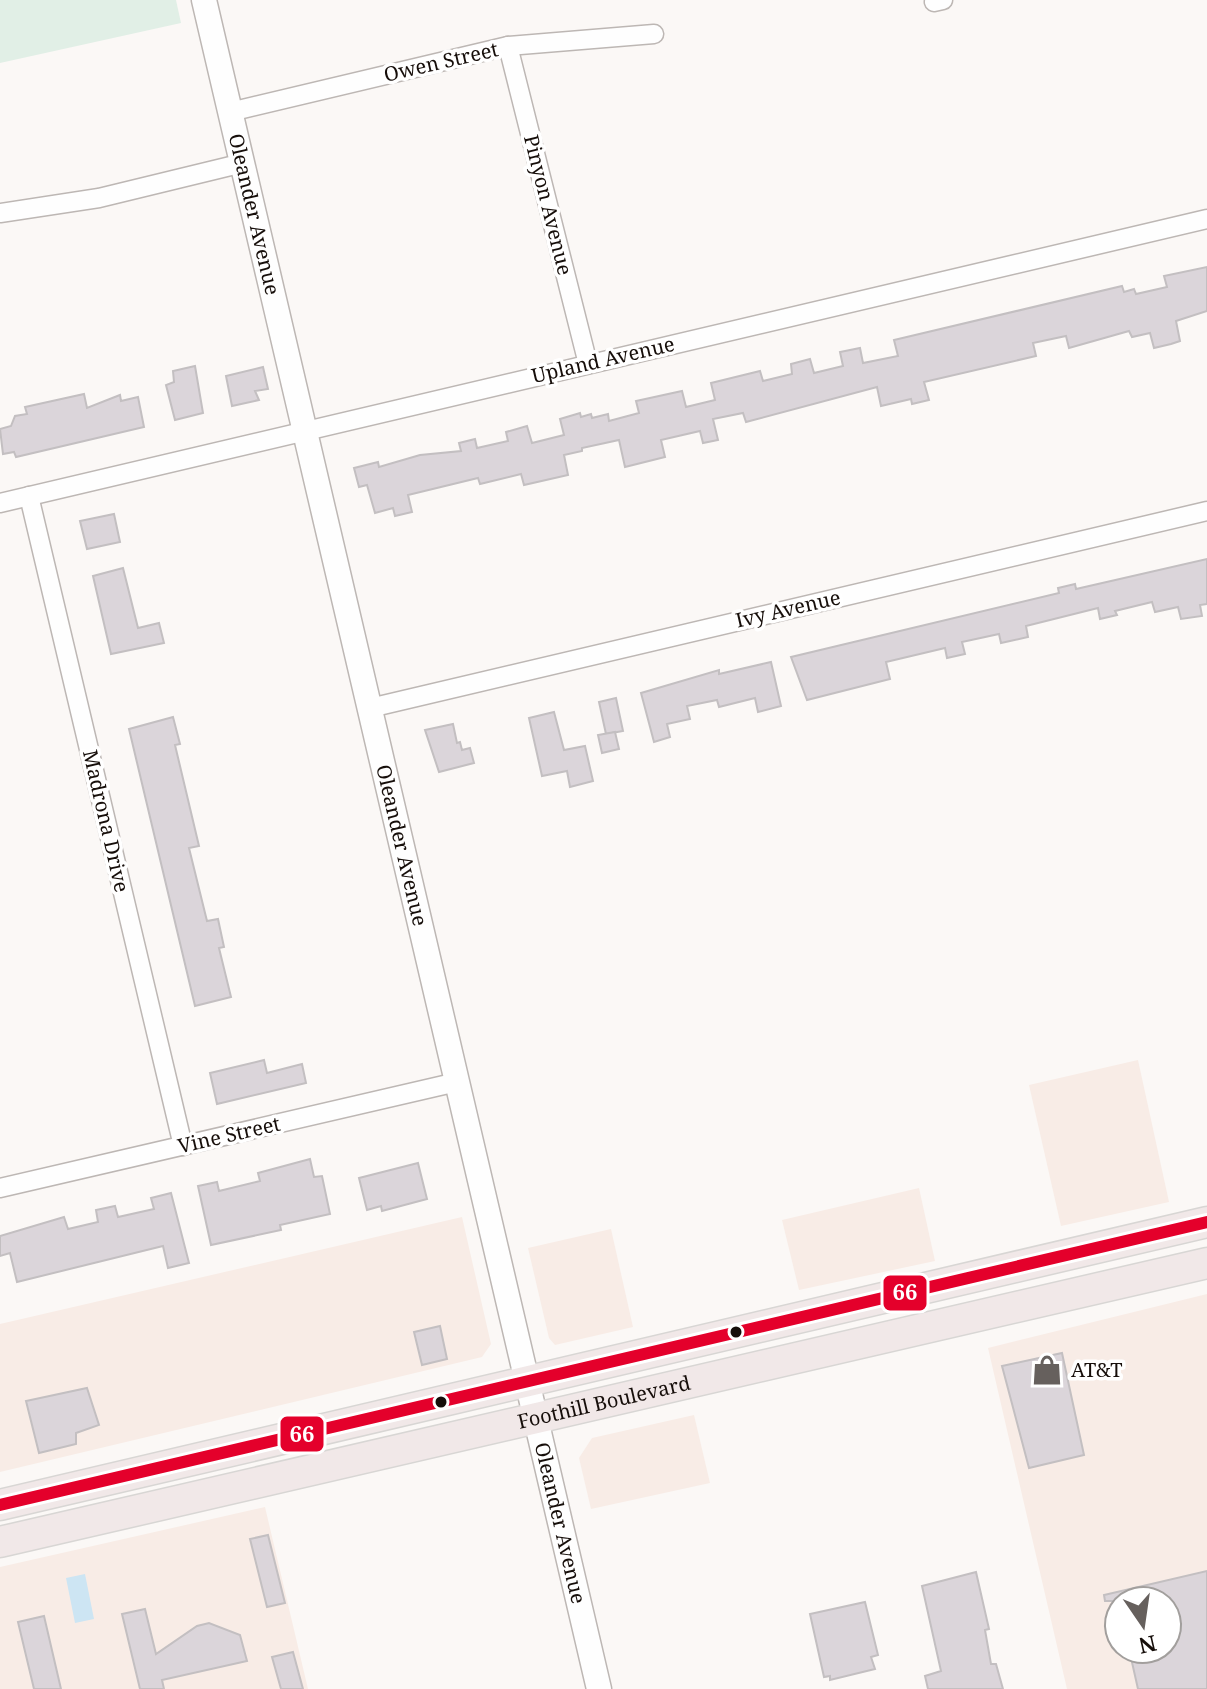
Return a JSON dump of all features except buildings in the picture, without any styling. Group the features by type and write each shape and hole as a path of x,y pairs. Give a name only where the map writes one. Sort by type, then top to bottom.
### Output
{"main road":[{"name":"Foothill Boulevard","path":"0,1505 1207,1222"},
{"path":"1079,1293 1085,1276 1098,1269 1207,1241"},
{"name":"Foothill Boulevard","path":"0,1542 1207,1263"}],"street":[{"name":"Oleander Avenue","path":"204,0 599,1689"},
{"name":"Owen Street","path":"230,112 508,46 654,34"},
{"name":"Pinyon Avenue","path":"508,46 588,364"},
{"path":"0,213 99,198 243,163"},
{"name":"Upland Avenue","path":"0,503 1207,219"},
{"name":"Madrona Drive","path":"29,496 183,1146"},
{"name":"Ivy Avenue","path":"370,708 1207,511"},
{"name":"Vine Street","path":"0,1188 457,1082"}],"shaded area":[{"path":"0,0 176,0 181,23 0,63"},
{"path":"1138,1060 1169,1202 1061,1226 1029,1085"},
{"path":"919,1188 935,1261 799,1290 782,1220"},
{"path":"462,1217 491,1344 482,1357 0,1472 0,1324"},
{"path":"611,1229 633,1327 555,1345 549,1338 528,1248"},
{"path":"1207,1294 1207,1689 1067,1689 988,1348"},
{"path":"694,1415 710,1483 591,1509 579,1458 592,1438"},
{"path":"265,1507 308,1689 0,1689 0,1567"}],"water":[{"path":"85,1574 94,1619 75,1623 66,1578"}],"transit line":[{"name":"66","path":"0,1505 1207,1222"}],"place":[{"name":"AT&T","path":"1047,1370"}]}
